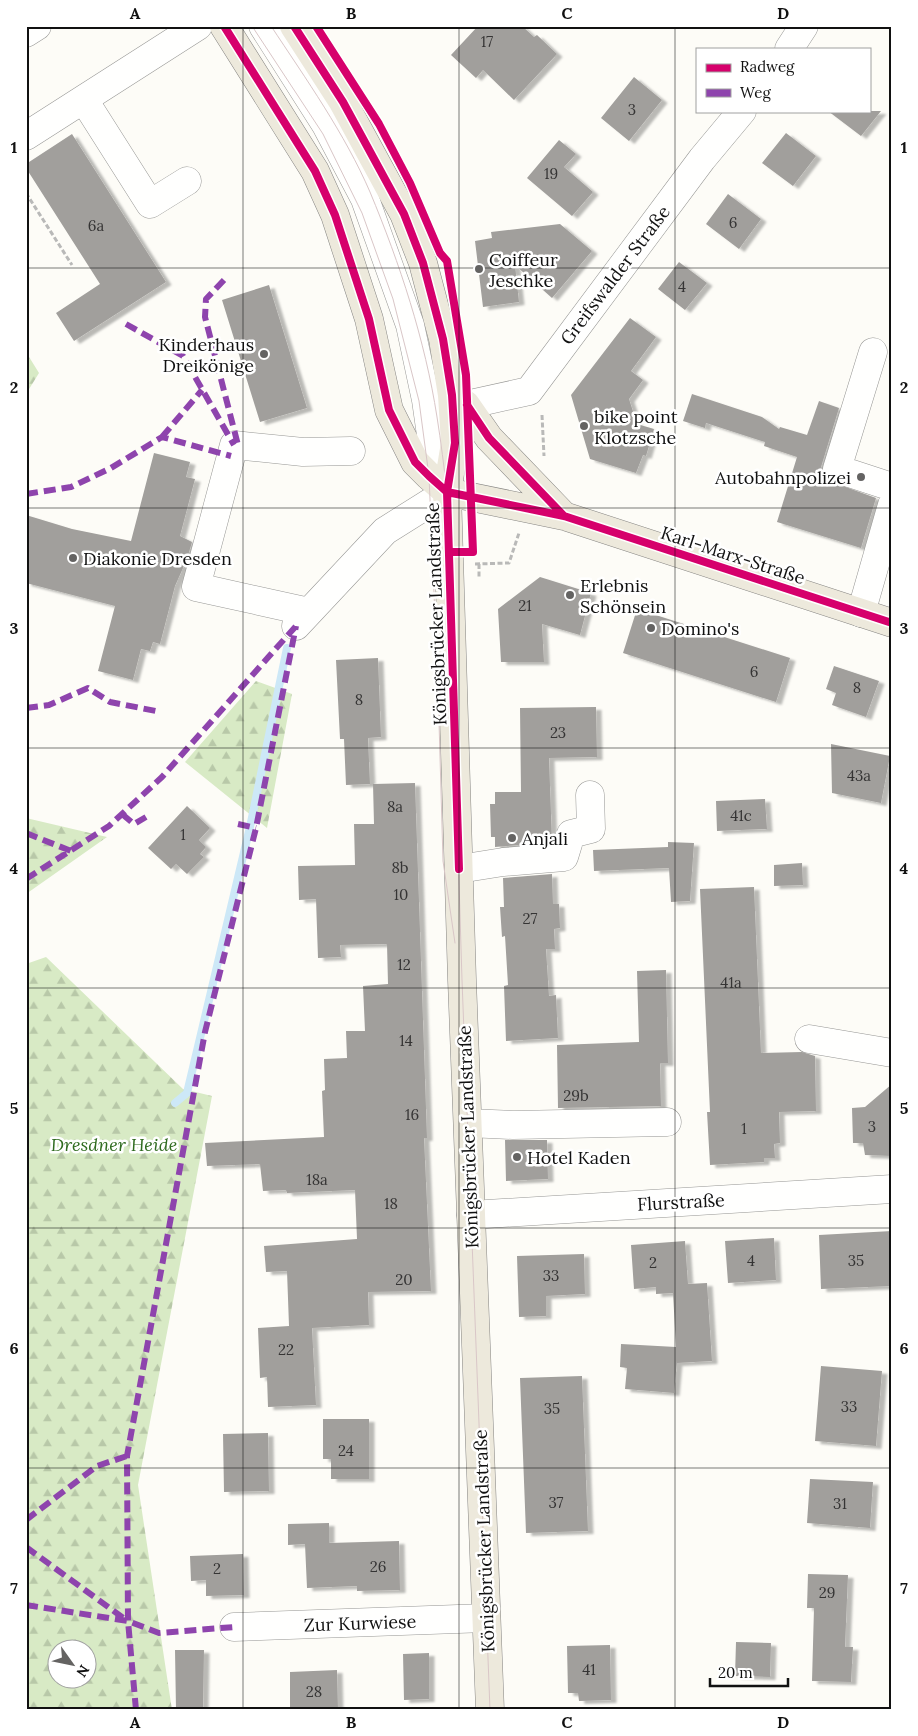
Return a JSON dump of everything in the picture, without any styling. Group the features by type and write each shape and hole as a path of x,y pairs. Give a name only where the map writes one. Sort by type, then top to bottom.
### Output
{"main road":[{"name":"Königsbrücker Landstraße","path":"224,26 315,171 335,215 368,319 388,410 415,462 447,492 471,1215 490,1710"},
{"path":"294,26 343,102 404,214 424,263 459,400 455,443 447,492"},
{"name":"Karl-Marx-Straße","path":"459,400 489,438 564,516"},
{"name":"Karl-Marx-Straße","path":"447,492 564,516 892,623"}],"street":[{"path":"26,33 37,26"},
{"path":"26,136 198,26"},
{"path":"263,26 326,125 365,199 410,325 426,400 436,470 447,492"},
{"path":"789,48 804,26"},
{"path":"84,100 150,204 187,180"},
{"name":"Greifswalder Straße","path":"459,400 529,390 696,167 741,112"},
{"path":"410,325 459,400"},
{"path":"873,352 837,469 892,487"},
{"name":"Königsbrücker Landstraße","path":"351,452 304,452 234,445 196,587 302,619 385,531 447,492"},
{"path":"861,613 892,505"},
{"path":"459,869 503,862 564,857 571,834 591,829 590,795"},
{"path":"808,1039 892,1054"},
{"path":"468,1123 513,1125 667,1122"},
{"name":"Flurstraße","path":"471,1215 892,1189"},
{"name":"Zur Kurwiese","path":"234,1627 486,1618"}],"path":[{"path":"26,193 72,265"}],"green space":[{"path":"26,352 39,373 26,394"},
{"path":"256,681 292,694 267,828 185,762"},
{"path":"26,818 107,837 26,894"},
{"name":"Dresdner Heide","path":"46,957 183,1089 212,1096 138,1485 172,1710 26,1710 26,964"}],"building":[{"path":"478,26 522,26 534,37 537,35 557,54 514,100 483,70 476,78 451,55"},
{"path":"634,77 662,100 629,141 601,118"},
{"path":"881,111 861,136 829,112"},
{"path":"786,133 816,156 793,186 762,163"},
{"path":"72,134 166,282 74,341 56,313 100,284 26,168 26,164"},
{"path":"559,140 576,154 564,167 593,192 572,216 527,178"},
{"path":"728,194 761,219 739,249 706,224"},
{"path":"560,224 592,251 552,298 515,265 519,302 483,307 475,241 492,238 491,232"},
{"path":"679,262 707,283 685,310 658,289"},
{"name":"Kinderhaus Dreikönige","path":"269,285 307,408 260,422 222,300"},
{"path":"630,318 656,337 631,371 643,380 629,399 637,424 654,429 646,456 643,455 636,473 590,459 571,395"},
{"path":"692,394 762,417 779,429 780,427 807,435 819,401 839,408 818,477 876,498 861,548 777,522 797,457 764,446 765,442 706,423 705,428 683,421"},
{"name":"Diakonie Dresden","path":"154,453 190,462 186,477 195,479 180,536 192,542 175,586 160,644 153,642 150,651 141,649 133,680 98,671 115,606 26,583 26,515 72,529 131,541"},
{"path":"540,577 591,593 580,635 542,624 544,662 501,662 498,609"},
{"path":"637,609 790,658 776,702 623,653"},
{"path":"378,658 381,737 368,738 370,784 346,785 344,739 340,739 336,660"},
{"path":"834,666 879,681 866,717 832,705 836,693 826,689"},
{"path":"596,707 597,757 549,758 552,842 495,847 495,837 491,837 490,804 495,804 495,792 521,792 520,708"},
{"path":"831,744 890,756 881,803 832,793"},
{"path":"415,783 427,1138 424,1138 431,1291 368,1292 369,1325 312,1328 316,1405 268,1407 267,1377 260,1378 258,1328 289,1326 287,1271 266,1272 264,1246 357,1239 355,1190 287,1193 286,1190 263,1191 260,1164 207,1166 205,1143 324,1137 322,1091 325,1090 324,1059 347,1058 346,1031 365,1031 363,986 388,984 387,944 340,945 341,957 318,958 316,899 299,900 298,866 355,865 354,824 374,824 373,784"},
{"path":"765,799 767,829 717,831 716,801"},
{"path":"187,806 210,828 199,840 206,847 200,854 204,857 187,874 176,864 171,869 148,848"},
{"path":"668,842 694,843 690,901 671,902 669,868 594,871 593,850 668,847"},
{"path":"802,863 803,885 774,886 774,865"},
{"path":"552,874 553,904 559,904 560,928 554,929 555,949 546,949 549,996 556,995 558,1038 506,1041 504,986 508,985 505,936 502,937 500,907 504,907 503,878"},
{"path":"754,887 761,1053 802,1052 815,1056 816,1111 779,1112 780,1143 774,1144 775,1158 764,1158 764,1162 710,1165 707,1112 710,1112 700,889"},
{"path":"666,970 668,1063 660,1063 661,1106 558,1108 557,1045 639,1042 637,971"},
{"path":"892,1084 892,1156 865,1155 863,1143 853,1143 852,1108 865,1107"},
{"path":"505,1140 547,1140 548,1179 506,1181"},
{"path":"892,1231 892,1286 821,1289 819,1235"},
{"path":"774,1238 776,1280 728,1283 725,1241"},
{"path":"685,1241 688,1284 707,1283 712,1361 677,1363 677,1361 674,1393 625,1389 627,1368 620,1367 621,1344 676,1347 673,1293 656,1294 656,1287 634,1289 631,1245"},
{"path":"584,1254 585,1294 546,1296 546,1316 519,1317 517,1256"},
{"path":"821,1366 882,1371 876,1446 815,1441"},
{"path":"582,1376 588,1531 526,1533 520,1378"},
{"path":"323,1419 369,1419 369,1479 331,1479 331,1459 323,1459"},
{"path":"268,1433 269,1491 224,1492 223,1434"},
{"path":"810,1479 873,1482 870,1528 807,1523"},
{"path":"329,1523 329,1543 399,1541 400,1590 357,1591 357,1586 307,1588 305,1544 288,1545 288,1524"},
{"path":"243,1554 244,1595 206,1596 206,1580 191,1581 190,1556"},
{"path":"808,1574 848,1575 845,1647 853,1647 851,1682 812,1681 814,1608 807,1608"},
{"path":"736,1642 771,1643 770,1677 735,1676"},
{"path":"610,1645 611,1700 579,1701 578,1693 568,1693 567,1646"},
{"path":"175,1650 204,1650 203,1710 176,1710"},
{"path":"429,1653 429,1699 404,1700 403,1654"},
{"path":"337,1670 338,1710 290,1710 290,1672"}],"waterway":[{"path":"175,1103 187,1093 250,827 287,648"}],"tram line":[{"path":"252,26 323,134 362,213 393,299 419,401 429,476 443,861 455,943"},
{"path":"271,26 349,149 381,219 401,275 426,359 437,417 447,492 462,980 490,1710"}],"marked path":[{"path":"224,280 206,299 205,317 238,445"},
{"path":"126,324 183,356 234,445"},
{"path":"162,437 202,390"},
{"path":"26,494 71,487 111,468 162,437 231,456"},
{"path":"26,879 109,826 162,777 296,626"},
{"path":"136,1710 128,1621 127,1456 205,1032 256,828 296,626"},
{"path":"26,708 49,705 88,688 110,702 161,712"},
{"path":"122,814 134,824 146,817"},
{"path":"238,824 256,828"},
{"path":"26,833 71,851"},
{"path":"26,1520 97,1466 127,1456"},
{"path":"26,1547 126,1620"},
{"path":"26,1605 128,1621 159,1633 234,1627"}],"cycle path":[{"path":"224,26 315,171 335,215 369,319 389,410 415,462 429,476 447,492 564,516 892,623"},
{"path":"294,26 343,102 404,214 423,263 443,339 452,395 455,443 447,492 459,869"},
{"path":"316,26 379,124 410,183 440,253 447,261 466,375 473,552 449,552"},
{"path":"467,405 489,438 564,516"}],"place":[{"name":"Coiffeur Jeschke","path":"479,269"},
{"name":"Kinderhaus Dreikönige","path":"264,354"},
{"name":"bike point Klotzsche","path":"584,426"},
{"name":"Autobahnpolizei","path":"861,477"},
{"name":"Diakonie Dresden","path":"73,558"},
{"name":"Erlebnis Schönsein","path":"570,595"},
{"name":"Domino's","path":"651,628"},
{"name":"Anjali","path":"512,838"},
{"name":"Hotel Kaden","path":"517,1157"}]}
